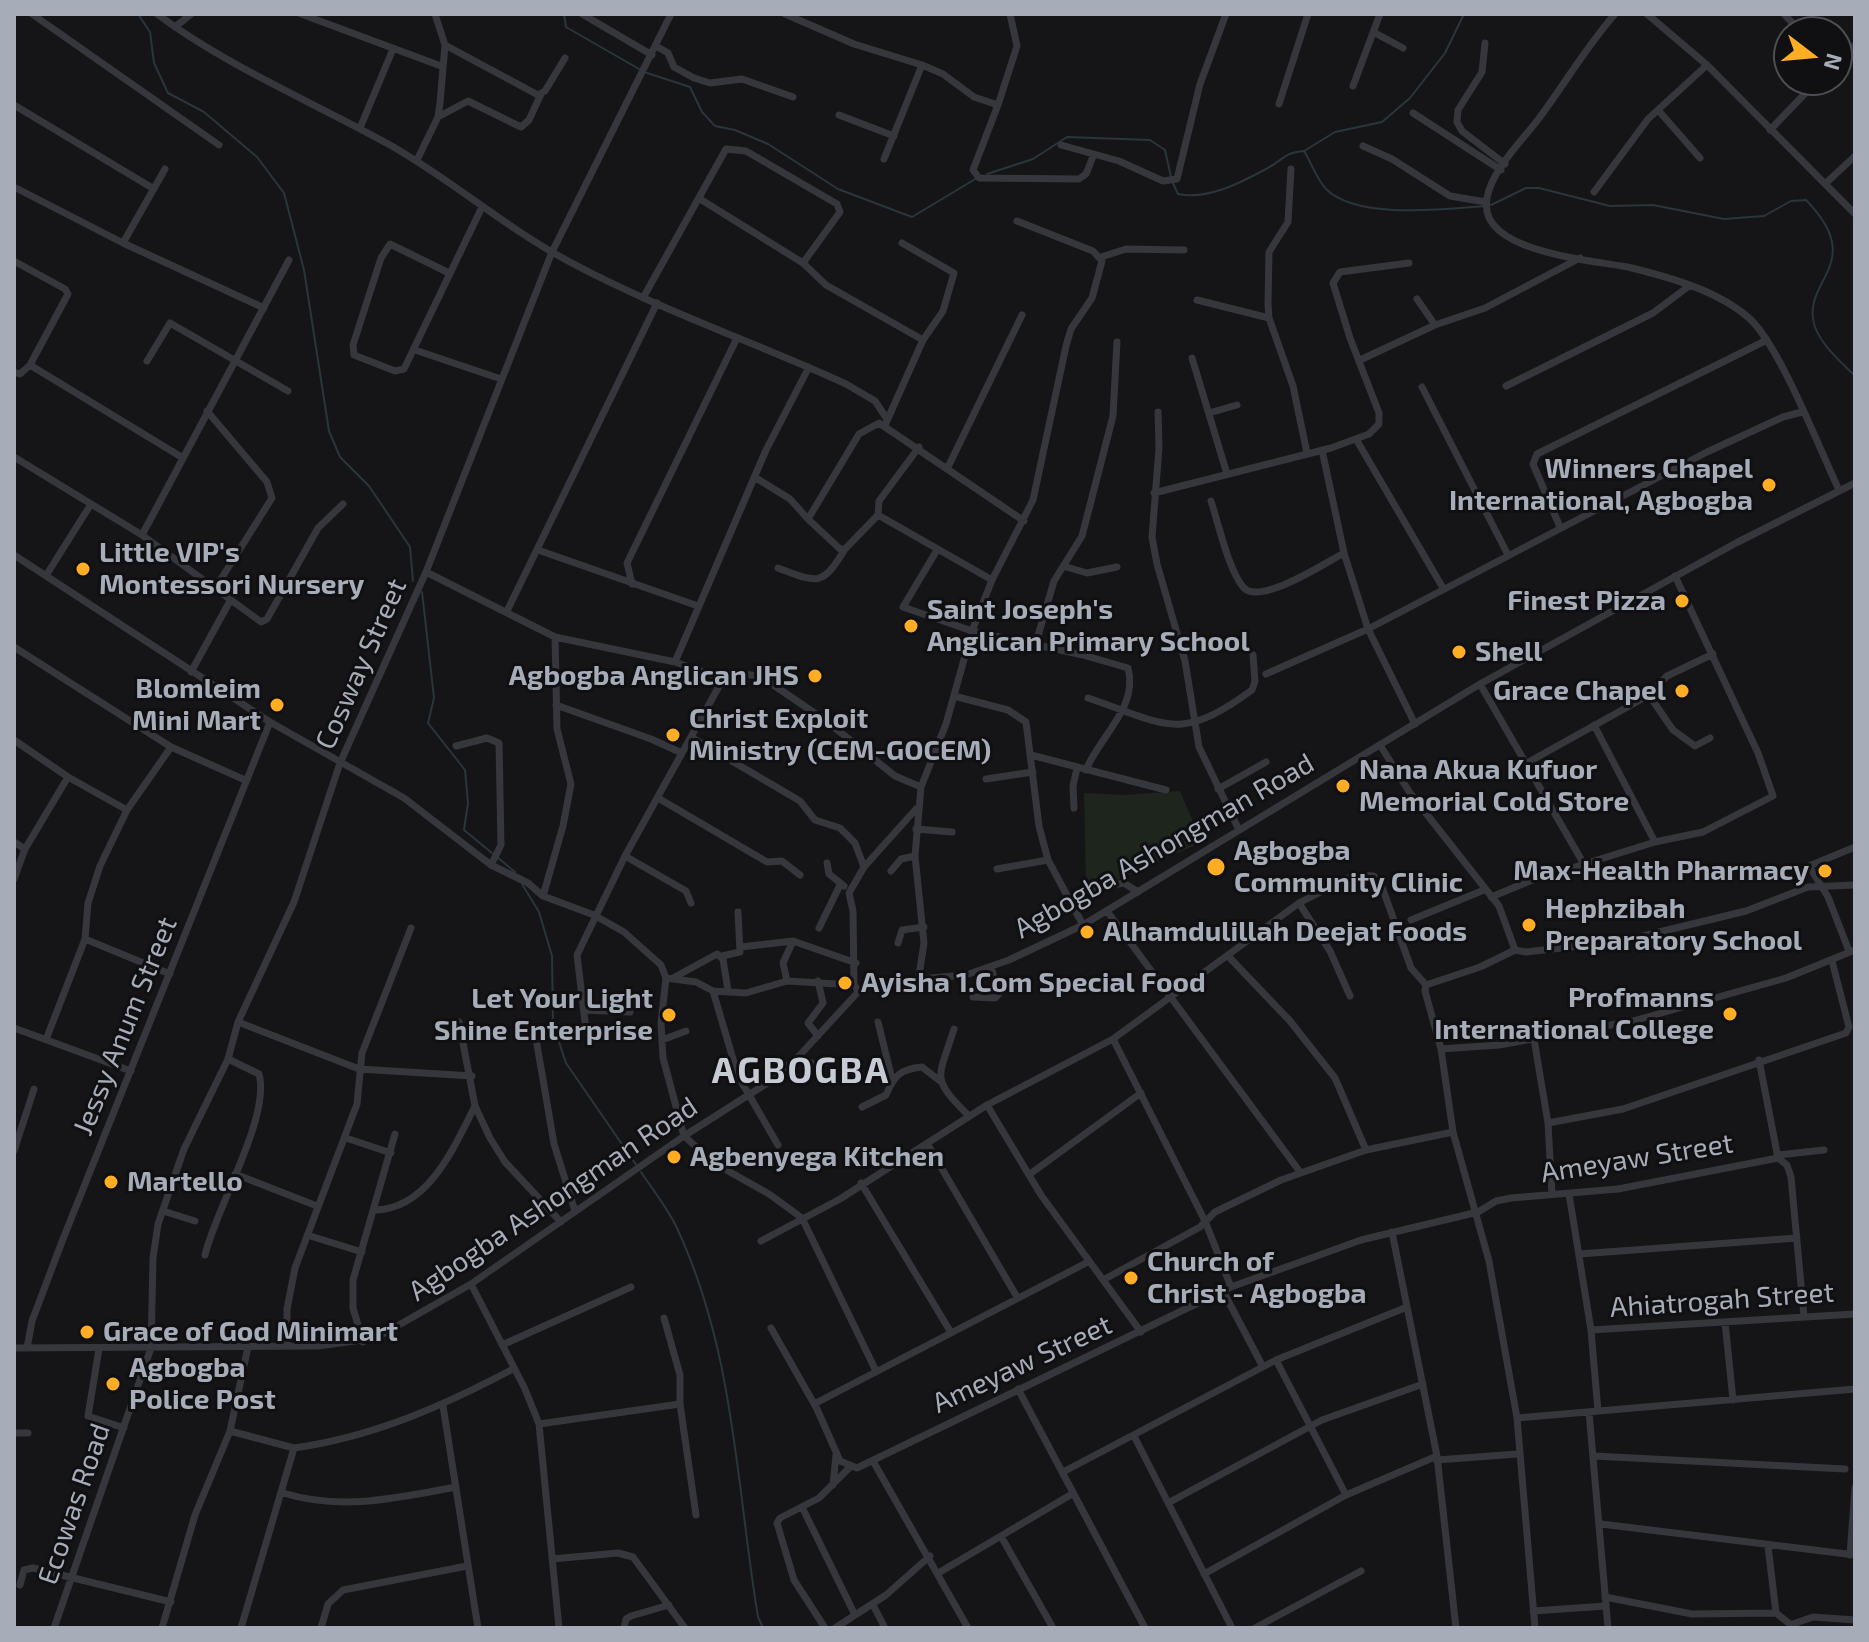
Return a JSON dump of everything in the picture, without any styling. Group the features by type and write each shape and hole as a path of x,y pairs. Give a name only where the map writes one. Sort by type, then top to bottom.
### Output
{"street":[{"path":"32,14 219,145"},
{"path":"157,14 175,27 417,160 552,252 643,298 809,367 875,401 895,400"},
{"path":"175,27 190,14"},
{"path":"301,14 441,66"},
{"path":"417,160 438,117 445,45 435,14"},
{"path":"582,14 651,56"},
{"name":"Cosway Street","path":"151,1348 153,1258 163,1211 184,1149 228,1059 238,1022 294,902 340,763 426,572 552,252 640,82 671,14"},
{"path":"785,14 854,44 922,65 943,74 974,97 998,105"},
{"path":"1010,14 1017,46 973,170 979,178 1079,179 1086,174 1094,154"},
{"path":"1061,145 1094,154 1163,181 1177,179 1200,84 1226,14"},
{"path":"1279,104 1308,14"},
{"path":"1353,86 1375,33 1379,14"},
{"path":"1615,14 1582,53 1503,167 1486,202 1490,221 1510,239 1533,249 1633,268 1689,286 1735,308 1767,340 1839,490"},
{"path":"1647,14 1707,65 1855,214"},
{"path":"1375,33 1403,48"},
{"path":"1485,43 1482,72 1458,110 1457,122 1462,131 1503,167"},
{"path":"445,45 541,94"},
{"path":"656,46 668,53 674,67 694,78 710,83 742,79 793,97"},
{"path":"360,128 393,49"},
{"path":"438,117 468,101 521,127 535,111 541,94 565,58"},
{"path":"884,159 922,65"},
{"path":"1594,192 1658,110 1707,65"},
{"path":"1770,130 1803,96"},
{"path":"14,105 154,189"},
{"path":"1658,110 1700,158"},
{"path":"1413,113 1503,167"},
{"path":"839,115 894,136"},
{"path":"1363,146 1392,159 1450,196 1486,202"},
{"path":"643,298 700,199 721,155 734,148 837,204 840,212 803,263"},
{"path":"1826,183 1855,156"},
{"path":"123,243 165,169"},
{"path":"1291,169 1288,222 1269,252 1269,318 1293,386 1307,453"},
{"path":"14,187 123,243 264,308"},
{"path":"700,199 803,263 826,285 923,340"},
{"path":"449,273 390,244 384,250 352,351 357,358 400,372 415,350 482,207"},
{"path":"1017,221 1101,257 1126,249 1184,250"},
{"path":"886,422 923,340 943,311 954,273 902,243"},
{"path":"918,982 924,927 915,856 921,787 954,696 972,631 992,580 1024,521 1040,475 1051,404 1066,346 1071,329 1092,298 1101,257"},
{"path":"1360,360 1435,325 1485,308 1580,258"},
{"path":"142,535 289,260"},
{"path":"14,261 68,291 30,365 20,374 14,372"},
{"path":"1154,493 1322,450 1356,439 1379,424 1379,413 1346,327 1333,283 1340,272 1409,263"},
{"path":"1506,386 1653,313 1689,286"},
{"path":"1417,299 1435,325"},
{"path":"1197,300 1269,318"},
{"path":"507,611 657,303"},
{"path":"948,467 1022,315"},
{"path":"147,361 168,323 288,391"},
{"path":"610,576 627,563 737,338"},
{"path":"1560,527 1533,464 1537,454 1767,340"},
{"path":"1035,646 1054,581 1080,544 1108,440 1117,342"},
{"path":"415,350 501,379"},
{"path":"1192,358 1227,474"},
{"path":"30,365 183,458"},
{"path":"675,662 773,435 789,412 809,367"},
{"path":"1422,387 1507,553"},
{"path":"875,401 886,422 1024,521"},
{"path":"1209,413 1237,405"},
{"path":"207,411 267,482 272,498 216,587"},
{"path":"1158,412 1159,448 1152,537 1157,564 1185,661 1203,759 1239,830"},
{"path":"1266,674 1368,629 1507,553 1707,452 1783,417 1802,412"},
{"path":"808,519 859,434 872,424 886,422"},
{"path":"1356,439 1443,588"},
{"path":"778,568 814,581 823,579 845,549 878,515 879,501 919,447"},
{"path":"1322,450 1344,553 1368,629 1415,724"},
{"path":"14,457 142,535 216,587 230,601 264,622 307,545 343,504"},
{"path":"756,478 790,499 840,549 845,549"},
{"name":"Agbogba Ashongman Road","path":"14,1348 248,1347 363,1342 410,1321 471,1284 684,1136 751,1094 799,1056 856,988 879,981 918,982 953,978 991,967 1083,925 1480,684 1675,576 1855,483"},
{"path":"1211,501 1238,579 1248,591 1257,594 1275,588 1344,553"},
{"path":"47,574 91,504"},
{"path":"878,515 992,580"},
{"path":"538,550 698,606"},
{"path":"937,550 902,605 972,631 1125,666 1130,675 1124,710 1073,786 1074,808"},
{"path":"14,555 270,722 404,798 543,896 594,915 624,932 661,965 669,978 662,1040 684,1136 714,1163 769,1194 802,1218 876,1371"},
{"path":"627,563 632,584"},
{"path":"1063,566 1087,573 1117,567"},
{"path":"426,572 555,637 675,662 723,679 742,674 760,676 825,720 895,776 921,787"},
{"path":"1491,897 1530,881 1655,842 1703,832 1773,796 1766,771 1675,576"},
{"path":"191,672 230,601"},
{"path":"543,896 563,826 571,784 562,755 556,705 555,637"},
{"path":"14,647 171,747 245,780"},
{"path":"1525,764 1649,695 1667,676 1713,654"},
{"path":"1088,698 1165,726 1196,723 1252,690 1255,681 1253,655"},
{"path":"586,1030 577,955 625,856 723,679"},
{"path":"1480,684 1585,866"},
{"path":"1649,695 1680,737 1695,746 1710,738"},
{"path":"954,696 1020,716 1029,730 1039,826 1048,860 1083,925"},
{"path":"556,705 682,753"},
{"name":"Jessy Anum Street","path":"27,1348 48,1277 270,722"},
{"path":"1594,725 1655,842"},
{"path":"691,737 800,801 815,820 840,828 855,843 864,867"},
{"path":"456,746 487,738 499,743 502,776 499,849 492,861"},
{"path":"14,740 68,777 127,810"},
{"path":"1380,745 1410,793 1504,915 1515,950"},
{"path":"47,1037 85,939 92,890 127,810 171,747"},
{"path":"1031,755 1166,790"},
{"path":"1218,789 1266,762"},
{"path":"986,779 1033,772"},
{"path":"14,879 25,849 68,777"},
{"path":"658,798 767,862 782,861 800,875"},
{"path":"669,978 696,982 713,991 746,993 787,981 818,981 856,988 850,889 864,867 917,807"},
{"path":"916,829 952,832"},
{"path":"14,842 25,849"},
{"path":"1441,1049 1534,1039 1647,1017 1832,961 1852,950 1828,897 1809,866 1855,847"},
{"path":"625,856 686,891 691,903"},
{"path":"891,871 901,859 915,856"},
{"path":"997,869 1048,860"},
{"path":"827,863 829,874 840,885 850,889"},
{"path":"761,1241 928,1145 987,1105 1113,1039 1299,903 1354,875 1374,876 1382,887 1411,968 1426,985"},
{"path":"1091,889 1124,883 1138,892"},
{"path":"819,928 840,885"},
{"path":"1426,985 1480,967 1515,950 1526,952 1635,939 1746,911 1808,887 1855,885"},
{"path":"1411,920 1484,890"},
{"path":"1299,903 1330,951 1350,996"},
{"path":"1107,911 1300,1172"},
{"path":"669,978 717,954 738,954 741,947 738,912"},
{"path":"898,943 902,930 924,927"},
{"path":"287,1346 287,1309 295,1268 346,1138 360,1093 362,1053 411,928"},
{"path":"85,939 170,974"},
{"path":"741,947 793,941 856,963"},
{"path":"787,981 783,963 793,941"},
{"path":"722,956 728,991"},
{"path":"1228,956 1290,1021 1335,1078 1366,1150"},
{"path":"1548,1123 1623,1109 1848,1031 1832,961"},
{"path":"973,997 995,998 999,994 991,967"},
{"path":"818,981 823,1003 808,1023 818,1036"},
{"path":"1426,985 1441,1049 1453,1132 1478,1212 1517,1418 1517,1454 1535,1628"},
{"path":"713,991 738,1076 778,1145"},
{"path":"584,1010 630,1012"},
{"path":"238,1022 359,1069 472,1076"},
{"path":"459,1022 463,1051 472,1076 475,1106 505,1162 561,1222"},
{"path":"862,1107 886,1095 892,1079 878,1022"},
{"path":"14,1028 47,1037 131,1071"},
{"path":"940,1081 954,1029"},
{"path":"662,1040 686,1031"},
{"path":"535,1033 554,1144 575,1211"},
{"path":"1113,1039 1205,1221 1231,1287"},
{"path":"1534,1039 1548,1123 1552,1194"},
{"path":"799,1056 815,1065 834,1060"},
{"path":"205,1255 213,1221 254,1128 262,1085 259,1074 228,1059"},
{"path":"1759,1060 1778,1156 1789,1169 1804,1317"},
{"path":"892,1079 904,1071 922,1067 940,1081 944,1090 969,1116"},
{"path":"14,1151 34,1089"},
{"path":"1030,1174 1141,1093"},
{"path":"987,1105 1088,1262 1141,1332"},
{"path":"376,1210 394,1209 421,1192 454,1146 475,1106"},
{"path":"1103,1280 1232,1203 1300,1172 1366,1150 1453,1132"},
{"path":"363,1342 352,1294 395,1134"},
{"path":"346,1138 391,1153"},
{"path":"928,1145 1017,1297"},
{"name":"Ameyaw Street","path":"850,1467 873,1461 1231,1287 1392,1232 1478,1212 1496,1201 1631,1186 1778,1156 1824,1150"},
{"path":"235,1174 317,1206"},
{"path":"861,1183 950,1331"},
{"path":"1569,1194 1591,1330 1594,1456 1608,1628"},
{"path":"163,1211 195,1221"},
{"path":"1392,1232 1437,1458 1456,1628"},
{"path":"307,1235 362,1252"},
{"path":"1579,1254 1797,1238"},
{"path":"814,1404 1088,1262"},
{"path":"471,1284 525,1389 539,1424 559,1628"},
{"path":"502,1345 631,1287"},
{"path":"1223,1291 1263,1367"},
{"path":"1063,1472 1276,1360 1407,1307"},
{"name":"Ahiatrogah Street","path":"1591,1330 1855,1314"},
{"path":"664,1318 680,1375 680,1404 696,1515"},
{"path":"1725,1322 1733,1400"},
{"path":"771,1328 814,1404 838,1457 850,1467 833,1485 780,1518 777,1530 794,1580 825,1628"},
{"path":"162,1628 195,1515 230,1431 248,1347"},
{"name":"Ecowas Road","path":"54,1628 151,1348"},
{"path":"99,1349 88,1416 124,1428"},
{"path":"1276,1360 1346,1495"},
{"path":"230,1431 294,1448 364,1432 443,1406 513,1369"},
{"path":"1168,1503 1311,1427 1376,1398 1423,1384"},
{"path":"1018,1389 1145,1628"},
{"path":"1517,1418 1855,1389"},
{"path":"539,1424 680,1404"},
{"path":"443,1406 478,1628"},
{"path":"14,1433 28,1433"},
{"path":"1134,1436 1232,1628"},
{"path":"241,1628 294,1448"},
{"path":"1204,1574 1346,1495 1437,1458 1517,1454"},
{"path":"1594,1456 1845,1469"},
{"path":"833,1485 838,1457"},
{"path":"873,1461 940,1572 968,1628"},
{"path":"283,1493 330,1504 351,1504 456,1487"},
{"path":"1601,1524 1852,1555 1855,1488"},
{"path":"940,1572 1072,1494"},
{"path":"802,1507 855,1615"},
{"path":"1002,1538 1053,1628"},
{"path":"1768,1546 1776,1613"},
{"path":"552,1559 626,1553 633,1557 685,1628"},
{"path":"835,1628 873,1605 930,1556"},
{"path":"321,1628 328,1604 343,1590 467,1566"},
{"path":"20,1585 27,1568 72,1576 171,1602"},
{"path":"1255,1628 1361,1571"},
{"path":"1533,1611 1606,1602 1692,1614 1776,1613 1794,1626 1813,1617 1855,1620"},
{"path":"624,1628 626,1619 631,1616 669,1605"},
{"path":"873,1605 885,1628"}],"shaded area":[{"path":"1180,791 1202,842 1113,882 1086,883 1084,793 1124,795"}],"waterway":[{"path":"138,14 150,32 154,63 168,93 204,112 257,157 284,193 304,270 329,431 340,457 369,486 410,547 413,581"},
{"path":"564,14 566,27 639,69"},
{"path":"1304,151 1335,132 1382,122 1410,98 1445,53 1464,14"},
{"path":"644,72 690,87 702,112 715,126 735,130 768,144 838,189 912,217 977,178"},
{"path":"987,174 1033,159 1067,137 1150,140 1165,150 1171,177"},
{"path":"1173,183 1178,194 1201,195 1246,180 1287,155 1304,151 1326,189 1340,199 1358,205 1402,210 1484,206"},
{"path":"1491,205 1526,188 1539,188 1610,206 1653,205 1724,219 1764,216 1791,201 1806,200 1824,222 1832,241 1832,256 1813,311 1815,327 1827,347 1855,376"},
{"path":"422,592 434,698 428,723 465,770 468,803 464,830 492,853"},
{"path":"497,857 515,872"},
{"path":"522,884 539,912 552,956 553,1024 566,1063 637,1166"},
{"path":"641,1172 677,1228 711,1323 731,1420 758,1617 763,1628"}],"place":[{"name":"Winners Chapel International, Agbogba","path":"1769,485"},
{"name":"Little VIP's Montessori Nursery","path":"83,569"},
{"name":"Finest Pizza","path":"1682,601"},
{"name":"Saint Joseph's Anglican Primary School","path":"911,626"},
{"name":"Shell","path":"1459,652"},
{"name":"Agbogba Anglican JHS","path":"815,676"},
{"name":"Grace Chapel","path":"1682,691"},
{"name":"Blomleim Mini Mart","path":"277,705"},
{"name":"Christ Exploit Ministry (CEM-GOCEM)","path":"673,735"},
{"name":"Nana Akua Kufuor Memorial Cold Store","path":"1343,786"},
{"name":"Agbogba Community Clinic","path":"1216,867"},
{"name":"Max-Health Pharmacy","path":"1825,871"},
{"name":"Hephzibah Preparatory School","path":"1529,925"},
{"name":"Alhamdulillah Deejat Foods","path":"1087,932"},
{"name":"Ayisha 1.Com Special Food","path":"845,983"},
{"name":"Profmanns International College","path":"1730,1014"},
{"name":"Let Your Light Shine Enterprise","path":"669,1015"},
{"name":"Agbenyega Kitchen","path":"674,1157"},
{"name":"Martello","path":"111,1182"},
{"name":"Church of Christ - Agbogba","path":"1131,1278"},
{"name":"Grace of God Minimart","path":"87,1332"},
{"name":"Agbogba Police Post","path":"113,1384"}],"district":[{"name":"AGBOGBA","path":"801,1071"}]}
